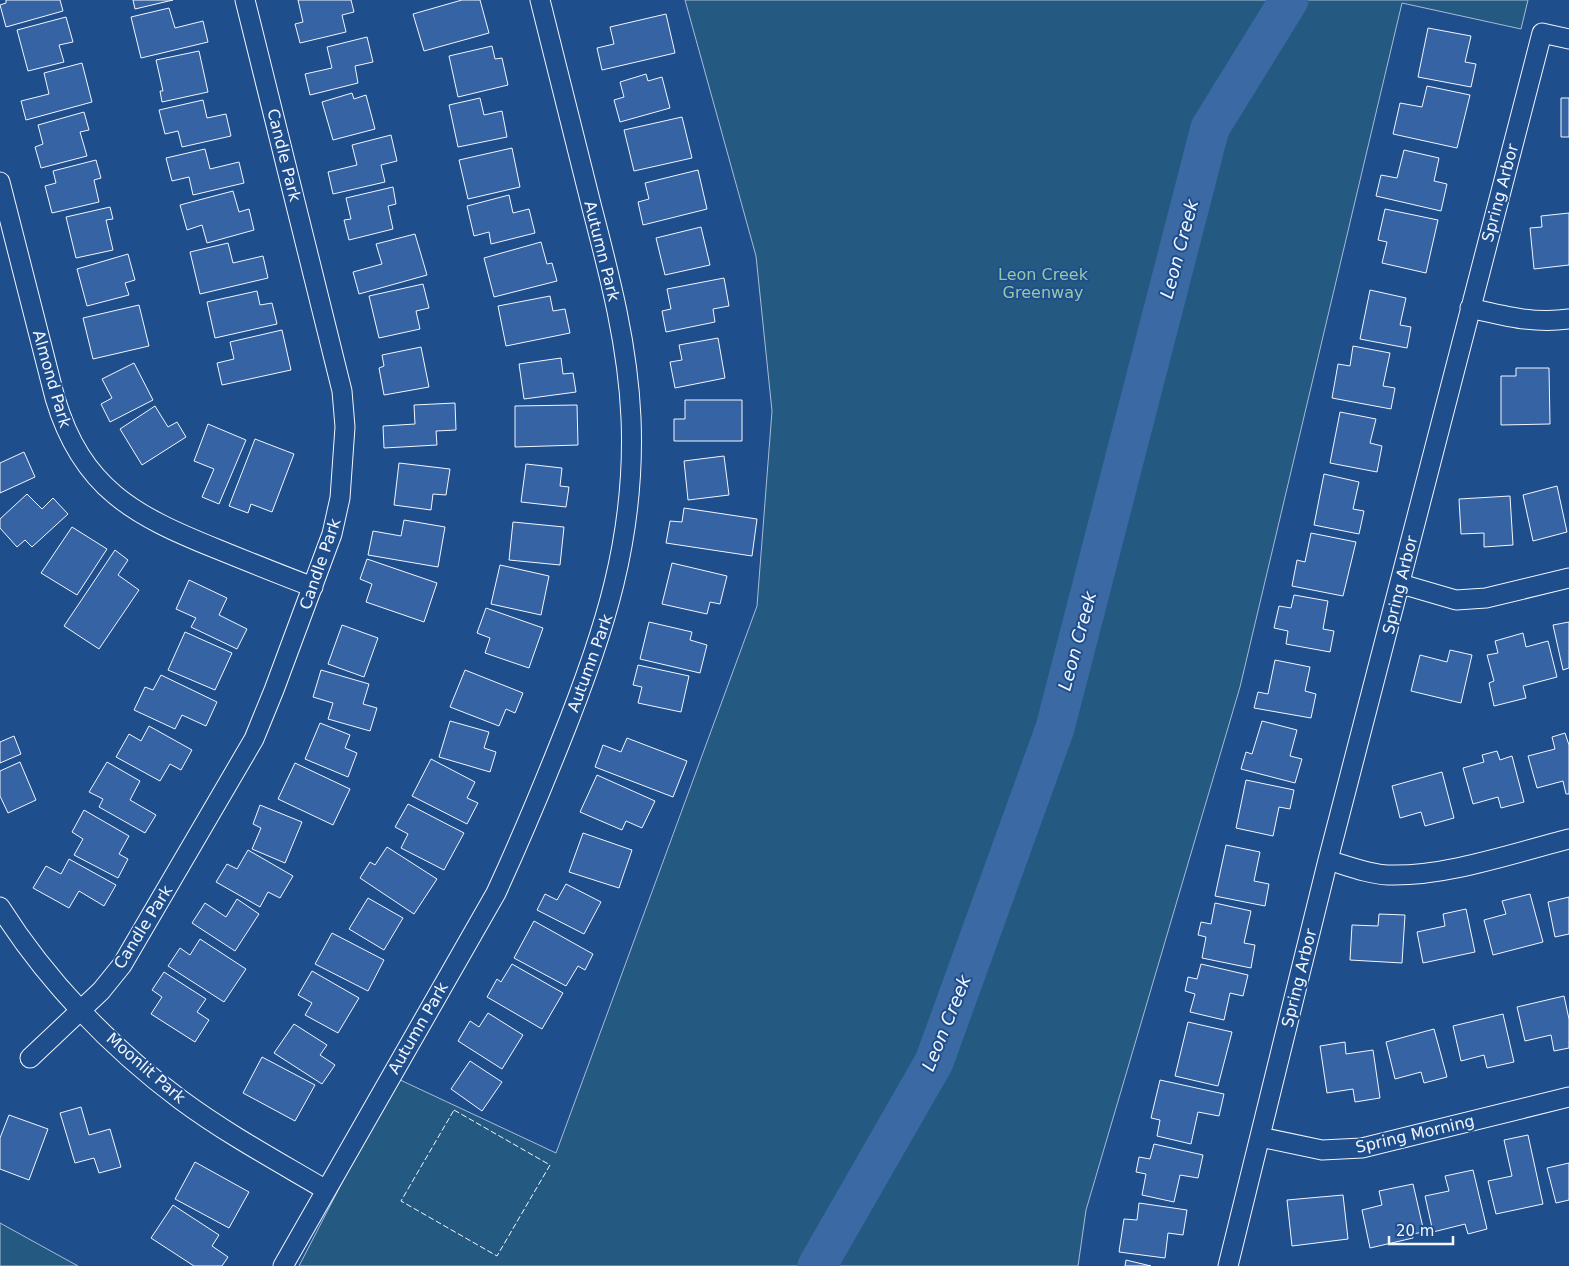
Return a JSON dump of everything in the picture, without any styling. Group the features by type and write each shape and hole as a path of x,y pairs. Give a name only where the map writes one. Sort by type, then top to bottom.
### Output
{"street":[{"name":"Candle Park","path":"30,1058 82,1010 106,984 136,943 254,740 332,534 340,498 345,436 342,391 245,0"},
{"name":"Autumn Park","path":"283,1266 500,884 526,828 586,677 608,614 622,550 630,484 631,437 625,353 612,288 540,0"},
{"name":"Spring Arbor","path":"1228,1266 1328,860 1401,584 1470,308 1542,33 1569,39"},
{"name":"Almond Park","path":"0,182 60,417 78,453 104,485 135,511 170,530 313,587"},
{"path":"1470,308 1516,320 1537,322 1569,319"},
{"path":"1401,584 1456,600 1486,598 1569,578"},
{"path":"1328,860 1369,873 1389,875 1438,871 1569,839"},
{"name":"Moonlit Park","path":"0,906 12,926 62,990 118,1048 181,1100 248,1145 326,1190"},
{"name":"Spring Morning","path":"1260,1137 1322,1150 1362,1148 1569,1097"}],"green space":[{"name":"Leon Creek Greenway","path":"685,0 1528,0 1521,29 1402,3 1240,687 1086,1210 1078,1266 299,1266 396,1078 556,1153 757,606 772,411 756,256"},
{"path":"0,1223 78,1266 0,1266"}],"building":[{"path":"6,0 60,0 63,11 6,27 0,5 6,3"},
{"path":"133,0 173,0 135,9"},
{"path":"298,0 351,0 354,12 342,15 346,32 300,43 295,24 303,22"},
{"path":"462,0 480,0 489,33 424,51 413,14"},
{"path":"169,8 175,28 203,21 208,42 141,58 131,17"},
{"path":"666,14 675,53 602,70 597,48 614,44 610,27"},
{"path":"66,17 73,42 59,45 64,62 28,71 17,30"},
{"path":"1428,28 1471,36 1465,62 1476,64 1471,87 1418,77"},
{"path":"367,37 373,62 355,66 358,83 310,95 305,74 332,68 327,47"},
{"path":"492,46 495,59 502,58 508,85 458,97 449,56"},
{"path":"199,51 208,92 162,102 160,91 163,91 156,60"},
{"path":"82,63 92,102 26,120 21,101 49,94 44,73"},
{"path":"646,74 648,81 662,77 670,108 620,122 614,100 624,97 620,82"},
{"path":"1427,86 1470,95 1457,148 1393,134 1400,103 1422,107"},
{"path":"352,93 354,99 366,95 375,129 333,140 322,102"},
{"path":"480,98 484,115 502,111 507,137 458,147 449,105"},
{"path":"1561,98 1569,98 1569,137 1561,137"},
{"path":"203,100 207,118 226,114 231,136 182,147 178,131 165,134 159,110"},
{"path":"84,112 89,130 80,132 87,156 41,168 35,147 43,144 38,125"},
{"path":"682,117 692,158 634,171 624,130"},
{"path":"391,135 397,161 381,165 385,182 333,194 328,172 357,165 352,145"},
{"path":"512,148 520,187 468,199 459,160"},
{"path":"205,149 210,169 239,162 244,183 193,195 189,177 172,181 166,158"},
{"path":"1404,150 1439,158 1434,181 1447,184 1441,211 1376,196 1381,175 1397,178"},
{"path":"96,160 101,178 94,180 99,202 52,213 45,186 56,183 53,171"},
{"path":"698,170 707,209 643,225 638,202 649,199 645,183"},
{"path":"393,187 396,204 388,206 393,229 349,240 344,220 351,219 346,198"},
{"path":"233,191 239,212 249,209 254,230 207,243 202,225 187,230 180,205"},
{"path":"509,195 513,213 529,209 535,233 491,244 489,232 474,236 467,206"},
{"path":"110,207 113,219 106,220 113,250 76,258 66,217"},
{"path":"1385,209 1438,220 1426,273 1382,263 1387,242 1378,240"},
{"path":"1569,213 1569,265 1534,269 1530,228 1542,227 1541,216"},
{"path":"701,227 710,265 665,275 656,238"},
{"path":"415,234 427,275 359,294 353,272 382,264 376,244"},
{"path":"541,242 547,264 552,263 557,281 494,297 484,258"},
{"path":"228,243 233,263 263,256 268,278 200,294 190,252"},
{"path":"128,254 135,280 125,283 129,295 87,306 77,269"},
{"path":"724,278 729,306 713,309 715,322 666,332 662,311 671,309 667,289"},
{"path":"423,284 429,308 416,311 420,329 379,338 369,296"},
{"path":"1370,290 1406,298 1400,325 1411,327 1407,348 1360,339"},
{"path":"257,291 260,305 272,303 277,324 215,338 207,302"},
{"path":"550,296 553,311 565,309 570,333 506,346 498,306"},
{"path":"139,305 149,346 93,359 83,318"},
{"path":"282,330 291,370 222,385 217,363 234,359 230,342"},
{"path":"718,338 725,378 675,388 670,362 682,360 679,345"},
{"path":"1353,346 1390,353 1383,386 1395,388 1391,409 1332,398 1338,364 1350,366"},
{"path":"421,347 429,387 384,395 379,368 384,366 382,355"},
{"path":"561,358 563,374 573,373 576,392 524,399 519,364"},
{"path":"134,363 153,400 110,422 101,404 112,398 102,379"},
{"path":"1516,368 1549,368 1550,424 1501,425 1501,376 1516,376"},
{"path":"685,400 742,400 742,441 674,441 674,419 685,419"},
{"path":"455,403 456,430 436,431 437,445 384,448 383,426 415,424 414,405"},
{"path":"577,405 578,445 515,447 515,406"},
{"path":"155,406 168,427 177,422 186,437 142,465 120,429"},
{"path":"1340,412 1376,419 1370,443 1382,446 1377,472 1330,463"},
{"path":"208,424 246,440 219,504 202,497 214,469 194,461"},
{"path":"255,439 294,454 272,512 251,504 248,513 229,506"},
{"path":"24,452 35,477 0,493 0,463"},
{"path":"724,456 729,495 688,500 684,461"},
{"path":"399,463 450,469 446,495 433,494 431,510 394,505"},
{"path":"526,464 562,468 560,486 569,487 566,507 521,502"},
{"path":"1324,474 1359,482 1353,509 1364,511 1359,534 1314,525"},
{"path":"1557,486 1567,532 1533,541 1523,495"},
{"path":"27,494 42,509 53,498 68,514 32,547 25,540 17,547 0,528 0,519"},
{"path":"1510,496 1513,545 1484,547 1484,533 1461,534 1459,499"},
{"path":"684,508 757,519 752,556 666,543 670,521 682,522"},
{"path":"404,520 445,527 438,567 368,555 373,531 401,536"},
{"path":"513,522 564,527 560,565 509,560"},
{"path":"72,527 107,549 77,595 41,573"},
{"path":"1311,533 1356,542 1343,596 1292,586 1297,560 1305,562"},
{"path":"115,550 128,560 118,575 139,590 99,649 64,626"},
{"path":"367,559 437,583 424,622 366,602 372,584 360,579"},
{"path":"672,563 727,576 720,604 710,602 707,614 662,604"},
{"path":"500,565 549,576 541,615 491,604"},
{"path":"189,580 227,598 219,615 247,629 237,649 191,627 196,618 176,609"},
{"path":"1294,595 1328,601 1323,629 1334,631 1330,652 1286,644 1288,631 1274,628 1279,606 1291,608"},
{"path":"486,608 543,628 529,668 485,653 490,638 477,633"},
{"path":"649,622 692,632 690,640 707,645 700,673 640,659"},
{"path":"1569,622 1569,668 1563,670 1553,625"},
{"path":"342,625 378,638 364,677 328,664"},
{"path":"185,632 232,653 215,690 168,670"},
{"path":"1523,633 1526,647 1548,641 1557,677 1523,686 1526,698 1494,706 1489,683 1494,681 1487,655 1498,653 1495,641"},
{"path":"1450,650 1472,655 1461,703 1411,691 1420,655 1447,662"},
{"path":"1275,660 1310,667 1305,691 1316,694 1311,718 1254,708 1258,692 1268,694"},
{"path":"638,665 689,676 681,712 638,703 642,687 633,685"},
{"path":"321,670 369,684 363,704 377,708 370,731 328,719 333,703 313,697"},
{"path":"465,670 523,693 515,713 506,709 499,726 450,707"},
{"path":"161,675 217,702 206,726 182,715 175,729 134,710 145,687 153,690"},
{"path":"450,721 489,732 484,748 496,752 490,772 439,757"},
{"path":"1262,721 1297,730 1290,756 1302,759 1295,783 1241,769 1246,752 1252,754"},
{"path":"320,723 350,735 345,748 357,753 348,777 305,759"},
{"path":"149,726 192,750 181,770 170,764 160,781 116,757 129,734 141,741"},
{"path":"1565,733 1569,745 1569,794 1566,794 1563,781 1537,788 1528,756 1555,749 1552,737"},
{"path":"14,736 21,754 0,763 0,742"},
{"path":"627,738 687,761 673,797 595,767 603,745 621,752"},
{"path":"1497,751 1500,760 1512,756 1524,802 1501,808 1498,797 1473,804 1463,768 1484,762 1482,755"},
{"path":"431,759 475,782 467,798 478,803 467,824 412,796"},
{"path":"20,762 36,800 8,813 0,796 0,771"},
{"path":"107,762 140,781 130,800 156,815 145,833 99,807 103,799 89,792"},
{"path":"295,763 350,789 333,825 278,799"},
{"path":"1442,772 1454,818 1425,826 1421,812 1400,818 1392,786"},
{"path":"597,775 655,801 642,828 626,821 622,830 580,812"},
{"path":"1246,780 1294,790 1290,809 1279,807 1273,836 1236,828"},
{"path":"408,804 464,833 444,870 401,848 408,834 395,827"},
{"path":"260,805 302,822 285,863 252,849 261,828 253,824"},
{"path":"84,810 129,836 119,854 128,859 118,878 74,855 83,839 72,832"},
{"path":"583,833 632,850 619,888 569,872"},
{"path":"1226,845 1260,852 1254,881 1269,884 1265,906 1215,896"},
{"path":"387,847 437,879 414,914 360,878 370,862 375,865"},
{"path":"248,850 293,876 280,898 268,892 260,907 216,882 227,864 237,869"},
{"path":"69,859 116,885 104,906 79,891 69,908 33,888 46,866 61,874"},
{"path":"566,884 601,902 584,934 537,910 545,894 557,900"},
{"path":"1530,894 1543,942 1493,955 1484,920 1506,914 1502,901"},
{"path":"1569,897 1569,934 1555,937 1548,902"},
{"path":"368,898 403,918 384,950 349,929"},
{"path":"237,899 259,914 235,951 192,923 205,903 226,917"},
{"path":"1215,903 1251,911 1244,943 1255,945 1251,968 1202,958 1206,937 1198,935 1201,922 1211,924"},
{"path":"1466,909 1475,952 1423,963 1417,932 1445,926 1443,914"},
{"path":"1379,914 1405,915 1402,963 1350,960 1352,925 1378,926"},
{"path":"534,921 593,954 585,970 578,966 566,986 514,958"},
{"path":"332,933 384,960 368,991 315,964"},
{"path":"200,939 246,969 224,1002 168,966 180,948 190,955"},
{"path":"512,964 563,993 542,1029 487,997 497,979 501,982"},
{"path":"1201,964 1248,975 1243,996 1230,993 1224,1020 1190,1012 1195,994 1185,991 1188,977 1197,979"},
{"path":"312,971 359,998 338,1033 305,1015 312,1003 298,995"},
{"path":"164,972 206,999 197,1012 209,1020 195,1042 151,1014 162,997 152,990"},
{"path":"1564,996 1569,1019 1569,1048 1554,1051 1551,1035 1525,1041 1517,1007"},
{"path":"488,1013 523,1035 502,1069 458,1041 470,1021 479,1027"},
{"path":"1503,1014 1514,1062 1487,1068 1484,1055 1461,1061 1453,1026"},
{"path":"1188,1022 1232,1032 1218,1086 1175,1076"},
{"path":"294,1024 327,1045 320,1055 335,1065 322,1084 274,1053"},
{"path":"1434,1029 1447,1077 1424,1083 1421,1072 1395,1079 1386,1042"},
{"path":"1345,1042 1346,1054 1373,1050 1380,1098 1355,1102 1353,1089 1327,1093 1320,1046"},
{"path":"262,1057 315,1085 295,1121 243,1093"},
{"path":"470,1061 502,1082 482,1111 451,1089"},
{"path":"1160,1080 1224,1094 1219,1116 1198,1112 1191,1144 1157,1136 1160,1120 1151,1118"},
{"path":"81,1107 89,1135 110,1129 121,1167 99,1173 94,1158 75,1163 60,1113"},
{"path":"9,1115 48,1129 29,1180 0,1169 0,1138"},
{"path":"1528,1135 1543,1204 1496,1214 1488,1181 1512,1176 1504,1140"},
{"path":"1154,1144 1203,1155 1198,1178 1180,1175 1174,1202 1142,1195 1146,1174 1136,1172 1139,1157 1150,1159"},
{"path":"195,1162 249,1192 229,1228 175,1199"},
{"path":"1569,1163 1569,1200 1556,1203 1547,1168"},
{"path":"1473,1170 1487,1229 1468,1234 1465,1224 1433,1232 1425,1196 1449,1191 1445,1176"},
{"path":"1413,1184 1424,1232 1412,1234 1413,1238 1370,1248 1362,1210 1382,1205 1379,1191"},
{"path":"1343,1195 1348,1239 1292,1246 1287,1200"},
{"path":"1139,1203 1187,1210 1183,1235 1168,1233 1165,1258 1119,1252 1124,1219 1137,1220"},
{"path":"173,1205 219,1235 212,1246 228,1257 222,1266 194,1266 151,1238"},
{"path":"1126,1260 1151,1266 1125,1266"}],"waterway":[{"name":"Leon Creek","path":"817,1266 934,1062 1055,728 1210,128 1289,0"}],"fence":[{"path":"454,1110 550,1165 497,1256 401,1201 454,1110"}]}
